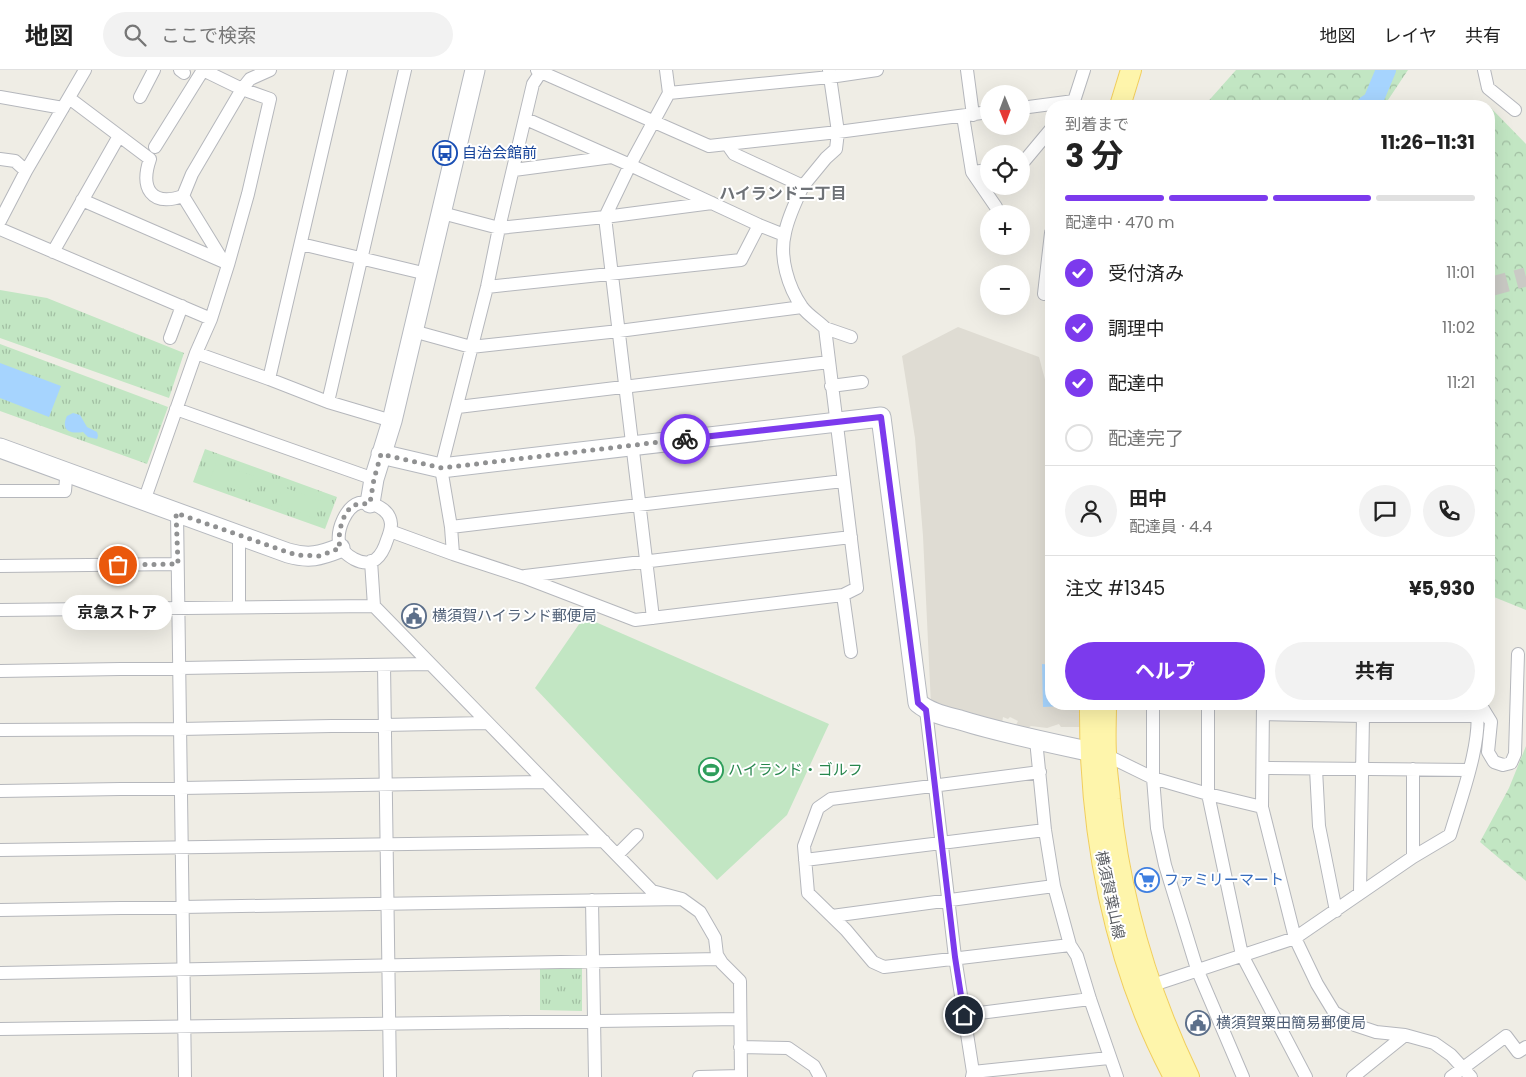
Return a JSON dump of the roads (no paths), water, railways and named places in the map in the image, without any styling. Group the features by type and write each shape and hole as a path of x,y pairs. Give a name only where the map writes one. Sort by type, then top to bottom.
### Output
{"main road":[{"path":"1122,100 1131,70"},
{"path":"1136,100 1144,70"},
{"name":"横須賀葉山線","path":"1091,710 1115,846 1129,911 1150,986 1189,1077"},
{"name":"横須賀葉山線","path":"1105,710 1098,753 1099,839 1110,905 1135,987 1174,1077"}],"street":[{"path":"0,221 26,171 85,70"},
{"path":"140,97 154,70"},
{"path":"144,501 196,353 211,319 226,263 248,194 270,99 242,89 203,70 155,147"},
{"path":"0,97 66,103 119,136 150,159 146,178 150,192 164,200 173,200 183,196 192,174 242,89 250,79 270,70"},
{"path":"269,379 341,70"},
{"path":"328,402 405,70"},
{"path":"370,503 374,479 392,421 475,70"},
{"path":"653,618 605,217 630,165 669,93 666,70"},
{"path":"669,93 877,70"},
{"path":"967,70 972,172 995,205"},
{"path":"1073,100 1084,70"},
{"path":"1484,70 1488,88 1515,110"},
{"path":"453,554 442,468 487,287 499,228 534,84 540,71 709,146 838,132 980,113"},
{"path":"829,74 838,132 836,149 803,186 790,214 784,235 784,258 786,274 802,307 825,328 851,336"},
{"path":"1030,107 1045,106"},
{"path":"526,119 758,225 784,235"},
{"path":"53,252 119,136"},
{"path":"1030,154 1045,136"},
{"path":"727,144 734,154 803,186"},
{"path":"514,170 612,157"},
{"path":"0,159 15,161 26,171"},
{"path":"972,172 980,171"},
{"path":"183,196 226,263"},
{"path":"82,200 226,263"},
{"path":"442,213 499,228 712,203"},
{"path":"487,287 741,260 758,225"},
{"path":"0,229 211,319"},
{"path":"301,244 427,274"},
{"path":"1044,294 1045,285"},
{"path":"170,338 182,306"},
{"path":"413,331 471,347 619,331 802,307"},
{"path":"390,531 523,577 635,620 843,595 856,588 825,328"},
{"path":"196,353 328,402 392,421"},
{"path":"458,407 828,362"},
{"path":"831,386 862,382"},
{"path":"176,409 374,479"},
{"path":"381,454 442,468 881,417 918,703 926,710 980,726 1098,753 1153,778 1262,807"},
{"path":"0,448 288,553 320,556 340,548"},
{"path":"0,491 65,491 66,479"},
{"path":"451,528 843,481"},
{"path":"370,503 381,509 388,516 391,523 390,531 382,554 376,560 358,560 340,548 339,537 346,513 354,505 370,503"},
{"path":"176,513 185,1077"},
{"path":"239,535 240,607"},
{"path":"523,577 851,537"},
{"path":"371,561 374,606 652,891 682,899 700,912 715,938 717,955 740,981 741,1077 699,1077"},
{"path":"0,566 178,564"},
{"path":"843,595 851,652"},
{"path":"0,610 374,606"},
{"path":"1480,710 1491,722 1488,752 1494,762 1503,765 1511,763 1515,754 1518,654"},
{"path":"0,671 430,664"},
{"path":"384,665 390,1077"},
{"path":"926,710 955,957 972,1075 1109,1058"},
{"path":"1153,710 1153,778 1158,828 1165,865 1197,969 1242,1077"},
{"path":"1208,710 1208,794 1242,955 1306,1077"},
{"path":"1263,710 1262,807 1295,938 1317,984 1334,1012 1355,1025 1376,1032 1405,1035 1434,1043 1451,1055 1467,1072"},
{"path":"1277,710 1363,716 1449,710"},
{"path":"1150,986 1295,938 1360,892 1450,835 1469,770 1478,710"},
{"path":"1360,892 1363,716"},
{"path":"0,730 180,729 487,723"},
{"path":"1036,740 1045,830 1054,886 1070,945 1077,956 1109,1058 1117,1077"},
{"path":"1263,768 1469,770"},
{"path":"1316,769 1319,826 1336,910"},
{"path":"1412,769 1413,857"},
{"path":"1040,772 831,799 818,808 804,846 808,893 832,916 873,962 884,967 955,957 1070,945"},
{"path":"0,791 546,782"},
{"path":"805,860 1045,830"},
{"path":"618,855 637,835"},
{"path":"0,850 604,841"},
{"path":"832,916 1054,886"},
{"path":"0,910 682,899"},
{"path":"592,900 595,1077"},
{"path":"0,973 720,958"},
{"path":"964,1015 1090,999"},
{"path":"0,1029 740,1019"},
{"path":"1353,1077 1405,1035"},
{"path":"1451,1077 1467,1072 1506,1036 1523,1054"},
{"path":"740,1047 788,1048 814,1066 820,1077"}],"water":[{"path":"0,363 61,386 49,417 0,398"},
{"path":"73,413 80,415 87,427 97,432 97,439 88,437 83,432 71,432 66,428 65,421 67,416"},
{"path":"1042,664 1045,664 1045,707 1043,707"}],"waterway":[{"path":"1373,100 1386,70"}],"tunnel":[{"path":"1495,285 1526,277"}],"place":[{"name":"自治会館前","path":"445,153"},
{"name":"京急ストア","path":"118,565"},
{"name":"横須賀ハイランド郵便局","path":"414,616"},
{"name":"ハイランド・ゴルフ","path":"711,770"},
{"name":"ファミリーマート","path":"1147,880"},
{"name":"横須賀粟田簡易郵便局","path":"1198,1023"}],"district":[{"name":"ハイランド二丁目","path":"783,193"}]}
